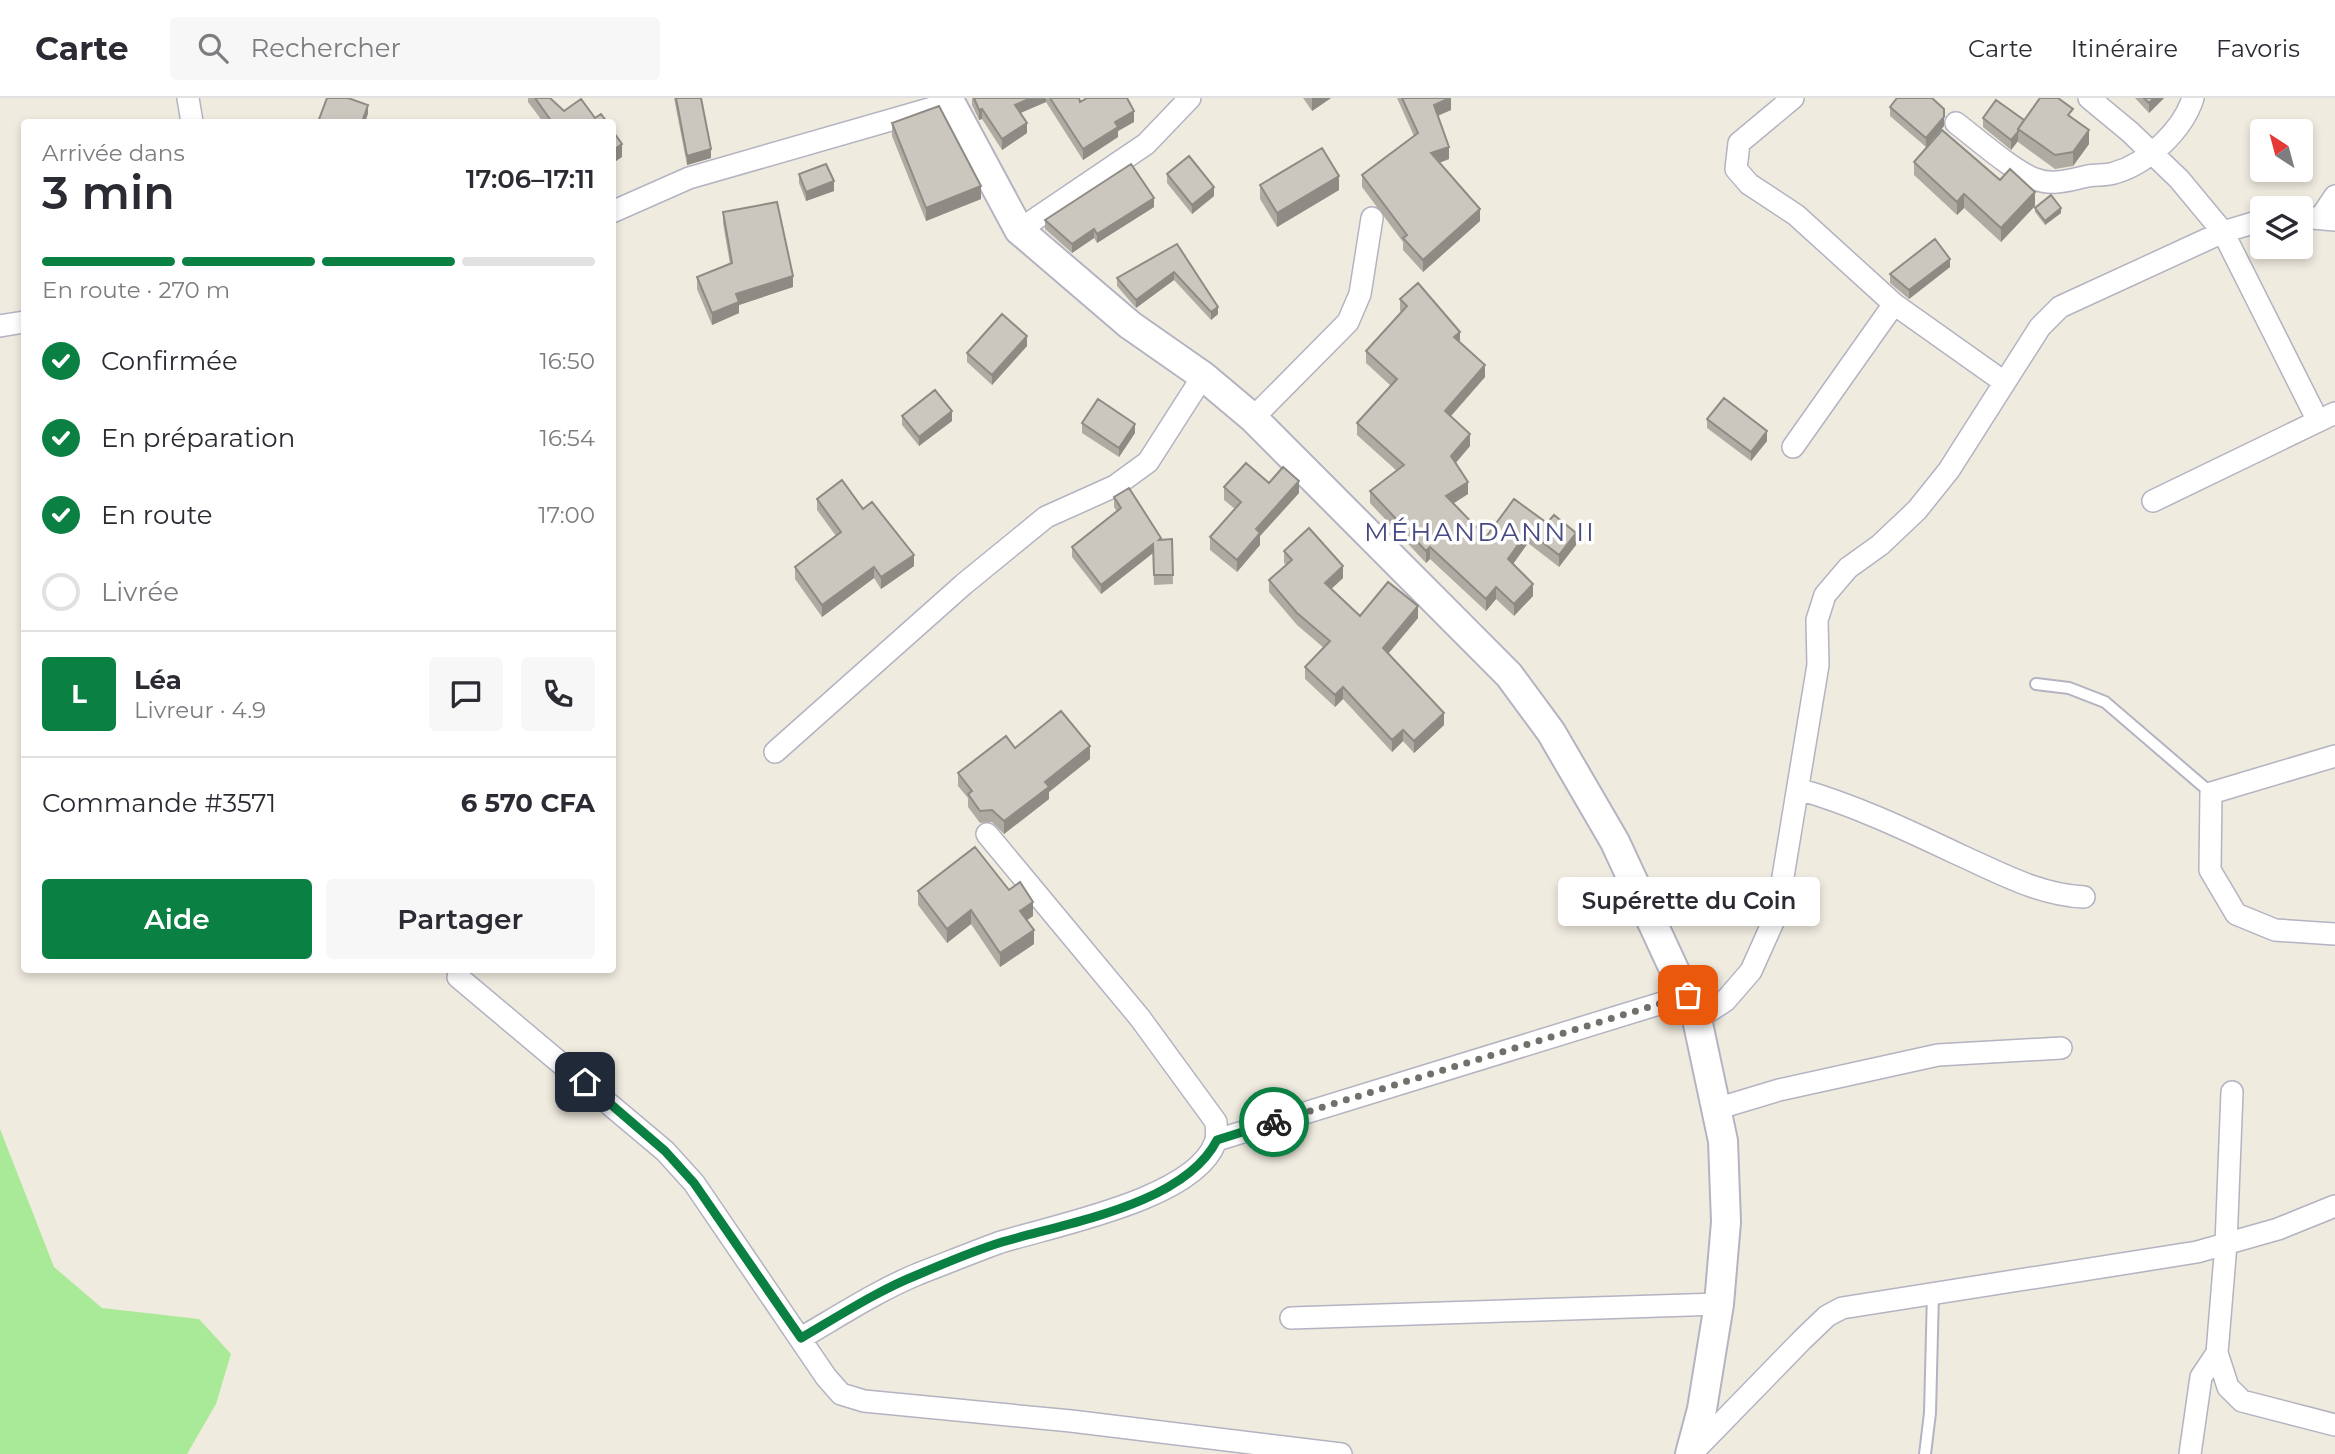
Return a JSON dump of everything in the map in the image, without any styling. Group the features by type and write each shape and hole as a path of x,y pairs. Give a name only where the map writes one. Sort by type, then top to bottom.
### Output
{"street":[{"path":"188,98 192,119"},
{"path":"1019,230 1146,144 1190,98"},
{"path":"1793,98 1739,143 1736,169 1749,184 1796,215 1894,304 2004,382"},
{"path":"2089,98 2179,179 2222,232 2327,417 2153,501"},
{"path":"1955,123 2034,179 2055,183 2092,174 2111,174 2129,168 2152,152 2188,116 2193,98"},
{"path":"616,210 689,178 949,101 1019,230 1130,325 1203,376 1253,418 1516,685 1551,732 1615,842 1693,1007 1723,1141 1726,1222 1719,1304 1702,1409 1691,1454"},
{"path":"2319,218 2335,196"},
{"path":"1253,418 1348,322 1360,294 1372,218"},
{"path":"1217,1140 1693,1007 1725,1001 1751,971 1777,913 1818,665 1816,620 1825,595 1848,568 1880,545 1917,510 1949,470 2040,327 2060,307 2098,287 2222,232 2250,224"},
{"path":"1793,447 1894,304"},
{"path":"0,326 21,322"},
{"path":"775,752 955,592 1046,517 1115,486 1148,462 1203,376"},
{"path":"2335,756 2211,793 2210,870 2236,914 2275,930 2335,934"},
{"path":"1798,789 1841,801 2006,878 2066,896 2084,897"},
{"path":"801,1338 914,1276 999,1243 1081,1221 1142,1199 1176,1181 1209,1154 1217,1140 1216,1122 1140,1018 987,834"},
{"path":"458,977 665,1151 694,1183 841,1394 864,1401 1071,1421 1341,1454"},
{"path":"1716,1109 1792,1087 1938,1055 2061,1048"},
{"path":"2232,1092 2226,1244 2217,1353 2228,1387 2242,1401 2335,1425"},
{"path":"1691,1454 1827,1316 1842,1307 2197,1252 2278,1229 2335,1206"},
{"path":"1290,1318 1719,1304"},
{"path":"2190,1454 2201,1377 2217,1353"}],"lane":[{"path":"2036,684 2069,688 2105,702 2211,793"},
{"path":"1925,1454 1930,1413 1933,1292"}],"green space":[{"path":"0,1129 54,1267 102,1308 199,1319 231,1354 216,1404 187,1454 0,1454"}],"building":[{"path":"327,98 348,98 368,105 363,119 319,119"},
{"path":"535,98 550,98 564,111 581,99 595,118 601,114 605,119 550,119"},
{"path":"676,98 701,98 711,149 687,156"},
{"path":"974,98 1031,98 1015,105 1027,123 1002,139 982,109 979,110"},
{"path":"1050,98 1079,98 1080,102 1087,98 1127,98 1134,111 1115,122 1118,127 1083,149"},
{"path":"1402,98 1450,98 1434,105 1449,147 1431,153 1480,209 1423,260 1403,238 1407,235 1362,175 1418,133"},
{"path":"1897,98 1932,98 1944,109 1944,117 1926,138 1890,107"},
{"path":"2040,98 2058,98 2073,109 2068,115 2089,130 2073,152 2055,155 2018,129"},
{"path":"1996,100 2024,120 2011,140 1983,118"},
{"path":"939,106 981,186 926,208 892,123"},
{"path":"1942,130 2000,180 2010,169 2035,192 2001,228 1964,194 1957,202 1914,162"},
{"path":"616,136 622,144 616,148"},
{"path":"1322,148 1339,176 1277,213 1260,185"},
{"path":"1189,156 1214,187 1192,205 1167,174"},
{"path":"826,164 834,181 806,192 799,174"},
{"path":"1131,164 1154,198 1097,234 1094,229 1072,244 1045,220"},
{"path":"2051,195 2061,208 2045,221 2035,208"},
{"path":"777,202 793,276 736,294 739,302 712,313 697,277 732,263 723,212"},
{"path":"1935,239 1950,259 1909,290 1890,274"},
{"path":"1177,244 1218,307 1211,312 1174,272 1136,300 1117,278"},
{"path":"1418,283 1460,332 1454,337 1485,365 1445,411 1470,434 1451,456 1468,482 1446,496 1486,537 1514,499 1547,523 1554,515 1576,533 1559,555 1528,531 1508,559 1533,584 1514,604 1496,587 1486,599 1430,547 1426,551 1370,491 1404,465 1357,423 1397,379 1366,351 1407,306 1400,299"},
{"path":"1002,314 1027,336 992,375 967,353"},
{"path":"935,390 952,411 919,437 902,416"},
{"path":"1724,398 1767,431 1751,452 1707,419"},
{"path":"1098,399 1135,424 1119,448 1082,423"},
{"path":"1246,463 1269,483 1283,467 1299,481 1256,529 1260,533 1237,560 1210,537 1241,502 1224,487"},
{"path":"842,480 863,509 872,502 914,555 881,577 874,567 822,605 795,567 841,532 817,499"},
{"path":"1129,488 1161,538 1159,540 1172,539 1173,575 1154,575 1153,544 1101,585 1072,547 1121,508 1114,497"},
{"path":"1309,528 1343,566 1325,583 1360,616 1388,582 1418,606 1383,648 1444,713 1414,741 1403,730 1392,740 1343,687 1335,695 1305,667 1330,641 1297,613 1269,580 1292,560 1284,551"},
{"path":"1061,711 1090,746 1045,782 1049,787 1004,821 992,810 980,811 968,794 972,791 958,773 1006,736 1015,748"},
{"path":"975,847 1009,890 1020,882 1033,902 1020,911 1034,930 1000,953 971,910 947,929 918,891"}],"way so far":[{"path":"1274,1122 1688,995"}],"place":[{"name":"Supérette du Coin","path":"1688,995"}],"district":[{"name":"MÉHANDANN II","path":"1480,532"}],"route":[{"path":"585,1082 665,1151 694,1183 801,1338 914,1276 999,1243 1081,1221 1142,1199 1176,1181 1209,1154 1217,1140 1274,1122"}]}
